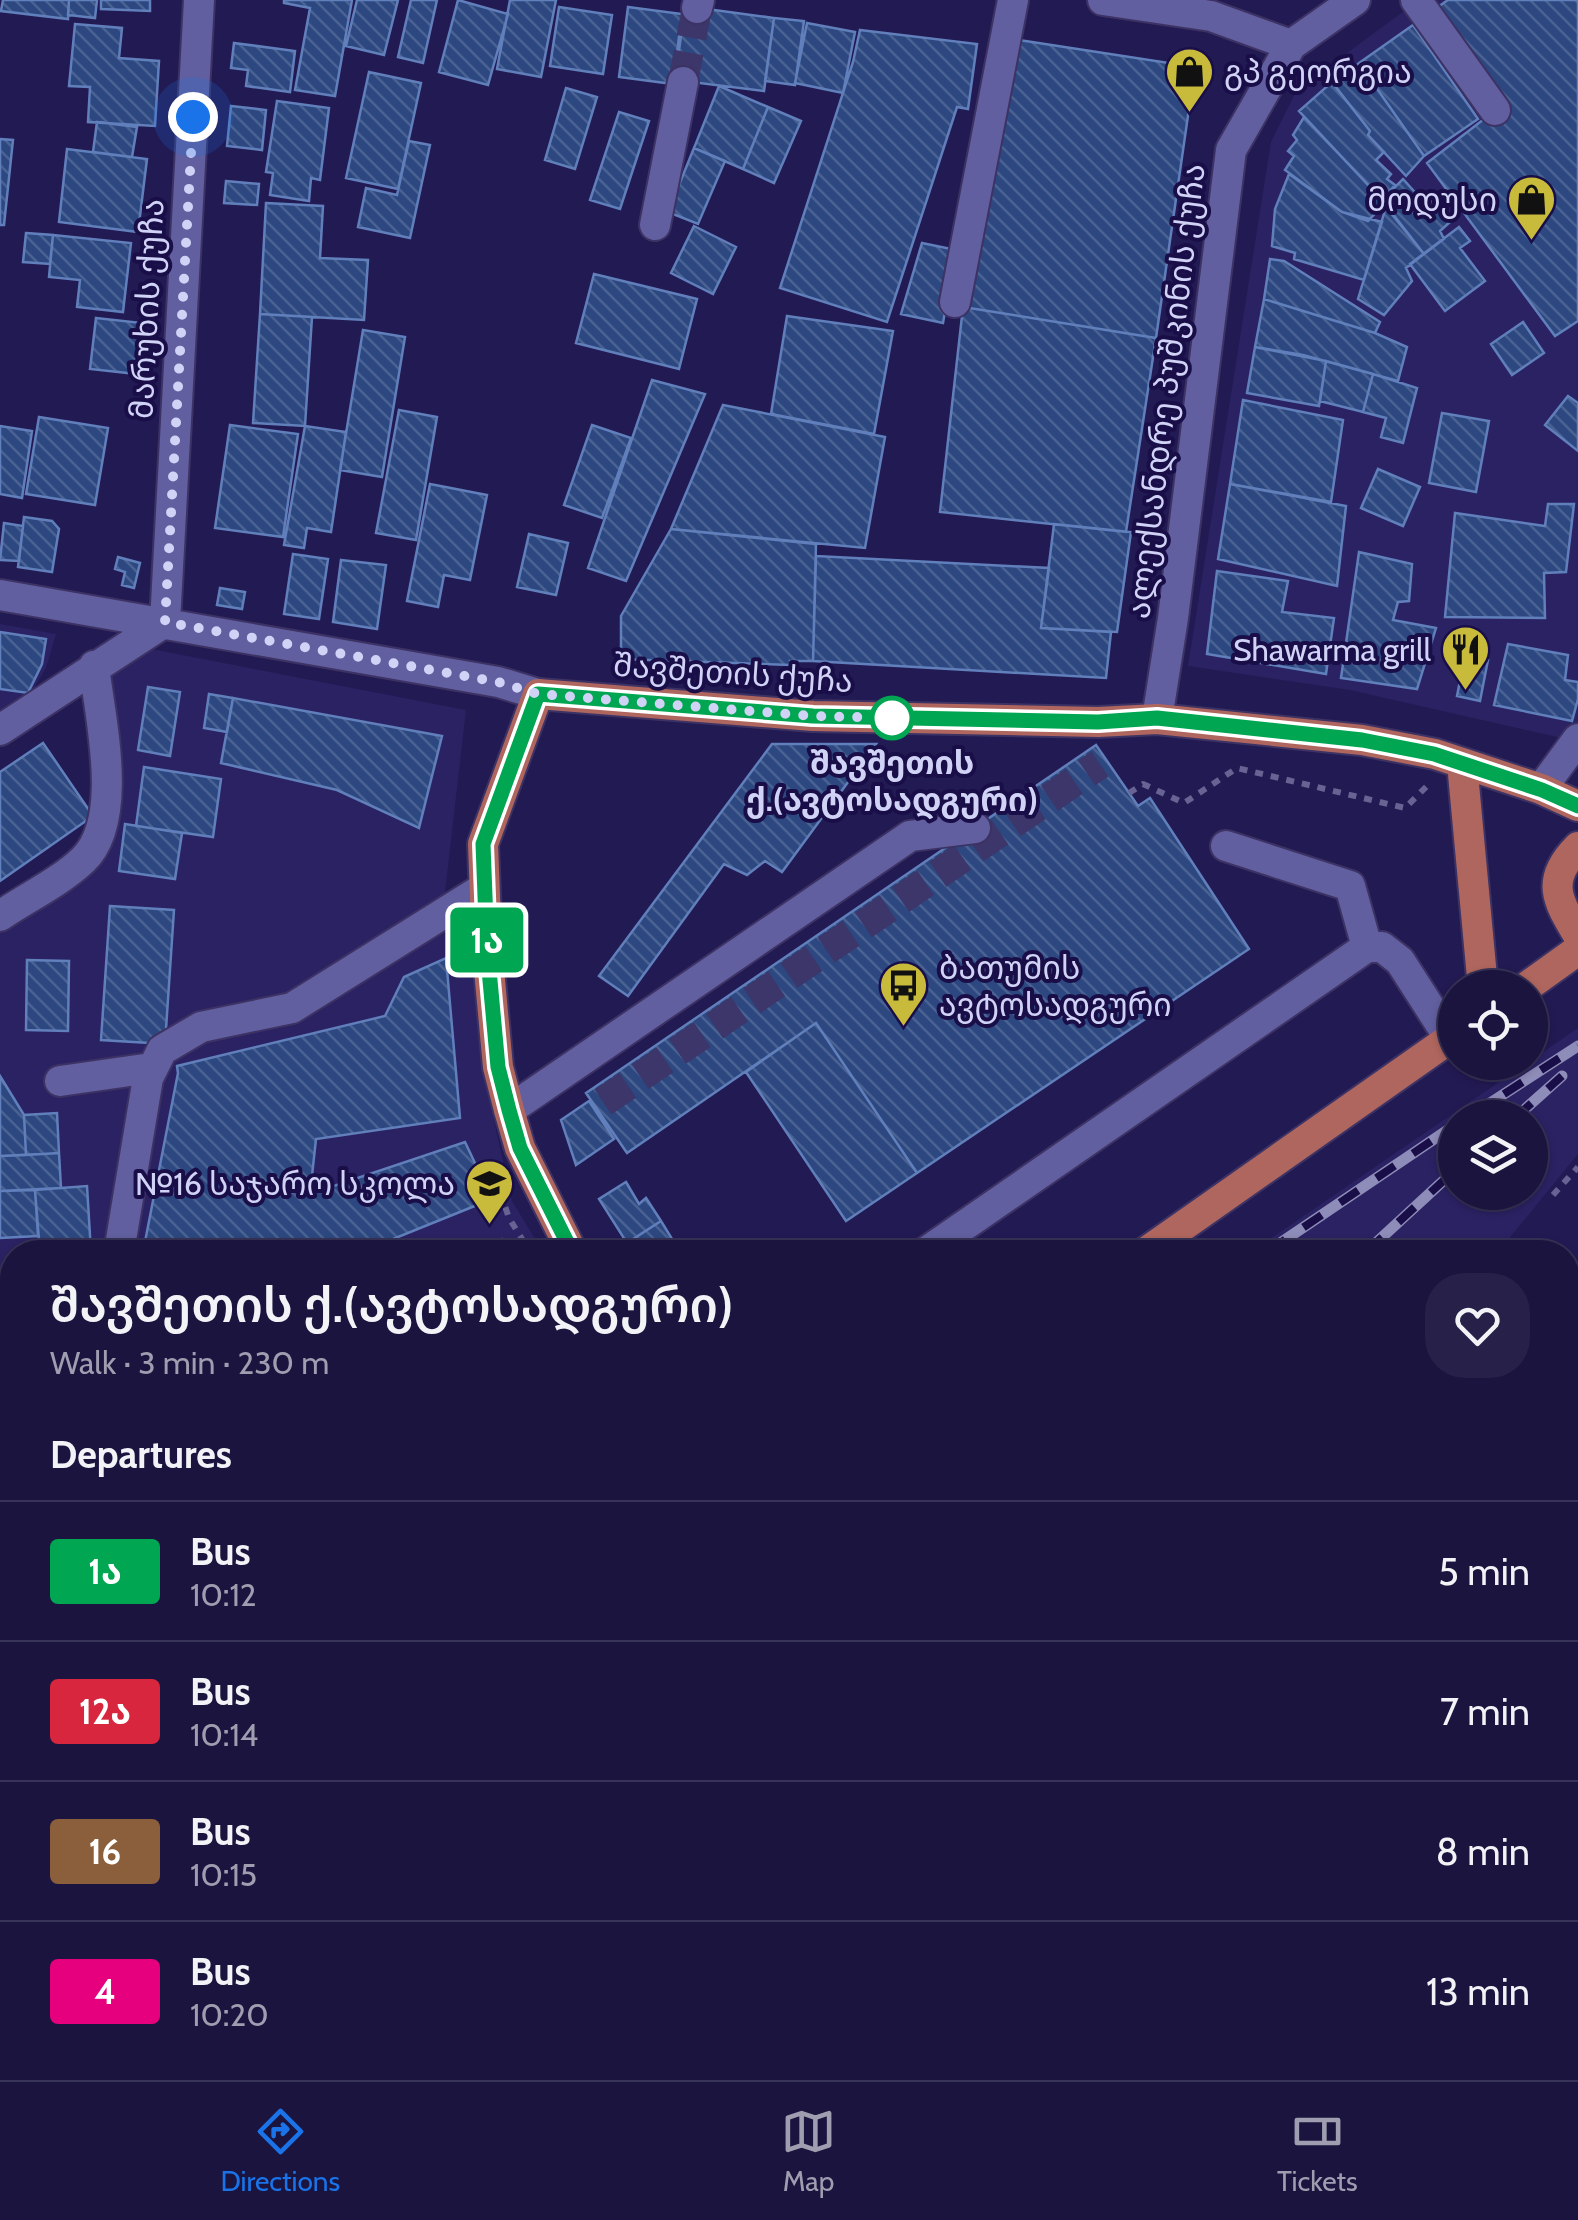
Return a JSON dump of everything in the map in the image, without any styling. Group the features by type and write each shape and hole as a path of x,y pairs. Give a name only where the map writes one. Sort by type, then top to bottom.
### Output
{"main road":[{"name":"შავშეთის ქუჩა","path":"538,694 813,716 1098,722 1157,718 1362,740 1434,754 1578,806"},
{"path":"538,694 483,844 484,888 498,1067 520,1148 566,1240"},
{"path":"1462,763 1481,970"},
{"path":"1578,847 1562,867 1556,896 1578,935"},
{"path":"1548,972 1578,950"},
{"path":"1163,1240 1438,1047"}],"street":[{"name":"მარუხის ქუჩა","path":"165,622 199,0"},
{"path":"954,302 1014,0"},
{"path":"1103,0 1211,16 1291,45"},
{"name":"ალექსანდრე პუშკინის ქუჩა","path":"1157,718 1232,150 1291,45 1355,0"},
{"path":"1416,0 1495,110"},
{"path":"655,225 683,82"},
{"name":"შავშეთის ქუჩა","path":"0,595 498,682 538,694"},
{"path":"0,730 165,622"},
{"path":"0,916 84,859 99,833 108,786 94,666"},
{"path":"1542,790 1578,739"},
{"path":"509,1110 910,836 975,828"},
{"path":"1226,846 1350,886 1367,947"},
{"path":"121,1240 151,1068 162,1050 201,1027 292,1008 484,888"},
{"path":"943,1240 1367,947 1382,947 1400,962 1438,1017"},
{"path":"60,1080 151,1068"}],"path":[{"path":"1129,793 1143,784 1184,803 1236,768 1405,808 1429,783"},
{"path":"1553,1195 1578,1167"}],"shaded area":[{"path":"1419,0 1578,0 1578,721 1566,739 1350,690 1188,666 1271,142 1297,90"},
{"path":"0,624 56,634 46,668 29,696 0,714"},
{"path":"136,646 466,710 443,910 470,955 483,1072 512,1201 536,1240 0,1240 0,919 99,833 94,666"},
{"path":"1578,1028 1578,1154 1548,1191 1548,1100 1473,1100 1502,1080 1548,1080 1548,1049"},
{"path":"1438,1124 1438,1210 1532,1210 1508,1240 1269,1240"}],"building":[{"path":"3,0 69,0 68,19 1,11"},
{"path":"69,0 97,0 95,18 68,15"},
{"path":"101,0 150,0 150,11 101,9"},
{"path":"284,0 352,0 335,96 295,90 310,8"},
{"path":"357,0 398,0 384,55 346,46"},
{"path":"411,0 437,0 423,63 398,57"},
{"path":"458,0 508,14 488,85 439,72"},
{"path":"510,0 556,0 541,77 497,69"},
{"name":"მოდუსი","path":"1448,0 1578,0 1578,321 1555,336 1427,163 1501,106 1432,11"},
{"path":"685,6 774,18 764,91 675,80"},
{"path":"559,7 612,15 603,74 550,66"},
{"path":"628,7 682,14 673,84 619,77"},
{"path":"774,18 804,21 795,85 765,81"},
{"path":"807,23 855,32 843,93 795,83"},
{"path":"75,24 122,28 119,58 159,61 155,126 88,122 90,87 69,86"},
{"path":"1413,25 1478,119 1424,156 1359,63"},
{"path":"860,30 977,44 968,109 957,107 887,322 780,288"},
{"path":"1019,40 1195,67 1156,338 963,307"},
{"path":"234,43 295,51 290,92 246,86 248,70 231,68"},
{"path":"1359,63 1424,156 1406,176 1368,135 1370,131 1334,85"},
{"path":"369,72 421,83 398,189 346,178"},
{"path":"1332,82 1384,152 1376,160 1391,174 1387,179 1395,185 1382,200 1299,111"},
{"path":"719,86 768,107 743,169 694,148"},
{"path":"566,88 597,97 575,169 545,160"},
{"path":"277,101 329,108 320,180 311,178 309,201 270,195 273,173 266,172"},
{"path":"231,106 266,110 262,150 227,146"},
{"path":"768,107 801,121 774,183 743,169"},
{"path":"619,112 649,121 620,209 590,200"},
{"path":"1304,117 1385,203 1368,221 1342,212 1285,170 1294,156 1288,151 1297,140 1293,135"},
{"path":"97,122 137,127 132,157 93,152"},
{"path":"0,139 13,140 4,225 0,225"},
{"path":"409,141 430,145 410,238 358,227 366,188 397,195"},
{"path":"694,148 725,161 698,224 668,212"},
{"path":"67,149 147,159 138,232 59,222"},
{"path":"1289,174 1342,212 1382,222 1364,280 1294,259 1295,253 1272,246 1275,209"},
{"path":"1403,179 1422,200 1431,195 1451,221 1440,231 1444,239 1424,254 1382,200"},
{"path":"226,181 259,184 257,205 224,203"},
{"path":"266,203 323,206 320,258 368,260 364,320 260,314"},
{"path":"1386,207 1424,254 1406,268 1412,281 1384,315 1358,299"},
{"path":"694,226 736,247 713,294 671,273"},
{"path":"1459,227 1470,241 1460,248 1485,281 1445,311 1410,264"},
{"path":"26,233 53,235 50,264 23,262"},
{"path":"53,235 131,243 123,312 77,307 80,280 49,277"},
{"path":"922,243 956,250 943,323 901,314"},
{"path":"1270,259 1284,261 1380,322 1375,333 1264,299"},
{"path":"594,274 697,299 679,369 576,343"},
{"path":"1264,299 1375,333 1407,347 1398,381 1303,355 1255,347"},
{"path":"963,307 1156,338 1126,532 940,512"},
{"path":"260,314 312,317 305,426 253,423"},
{"path":"787,316 893,331 874,434 771,414"},
{"path":"96,318 142,323 137,374 90,369"},
{"path":"1523,322 1544,353 1512,375 1491,344"},
{"path":"363,330 405,337 382,477 340,470"},
{"path":"1255,347 1326,361 1319,406 1247,393"},
{"path":"1326,361 1373,374 1363,412 1320,401"},
{"path":"1373,374 1417,388 1403,443 1381,437 1386,418 1363,412"},
{"path":"652,380 705,394 626,581 588,568"},
{"path":"1568,396 1578,403 1578,451 1545,425"},
{"path":"1243,400 1343,420 1331,502 1230,484"},
{"path":"723,405 885,437 865,548 671,529"},
{"path":"399,410 437,417 416,540 376,533"},
{"path":"1442,413 1489,421 1476,492 1429,483"},
{"path":"39,417 108,428 95,505 26,494"},
{"path":"230,425 298,434 283,537 215,528"},
{"path":"592,425 631,438 602,518 564,505"},
{"path":"0,426 32,431 22,498 0,494"},
{"path":"305,426 346,432 331,532 307,528 304,548 284,545"},
{"path":"1378,469 1420,487 1403,526 1361,508"},
{"path":"430,484 487,495 470,580 444,575 438,607 407,601"},
{"path":"1230,484 1346,506 1337,586 1218,559"},
{"path":"1548,504 1574,504 1566,572 1544,573 1545,618 1445,617 1455,513 1545,526"},
{"path":"24,517 52,521 59,529 52,572 18,567"},
{"path":"4,523 23,526 19,561 0,560"},
{"path":"1054,524 1131,532 1117,632 1041,628"},
{"path":"671,529 816,544 813,661 790,661 790,665 621,659 621,616"},
{"path":"529,534 568,543 556,595 517,587"},
{"path":"1359,552 1412,564 1409,601 1398,602 1393,620 1436,628 1417,689 1341,678"},
{"path":"293,554 328,559 319,619 284,614"},
{"path":"816,556 1049,568 1041,628 1111,632 1106,678 813,661"},
{"path":"118,557 140,563 134,588 122,585 125,572 115,569"},
{"path":"341,560 386,565 377,629 333,622"},
{"path":"1217,571 1288,581 1282,612 1334,618 1326,674 1207,654"},
{"path":"220,588 245,592 242,609 217,605"},
{"path":"0,632 46,639 42,664 28,693 0,689"},
{"path":"1508,644 1568,655 1565,680 1578,682 1572,721 1494,705"},
{"path":"1465,655 1488,660 1480,701 1457,696"},
{"path":"148,687 180,692 170,756 138,750"},
{"path":"209,694 233,698 227,732 204,728"},
{"path":"233,698 442,736 419,828 337,790 221,763"},
{"path":"43,743 93,816 0,881 0,772"},
{"path":"772,744 876,744 782,872 765,861 747,875 724,864 628,996 599,976"},
{"path":"1096,745 1138,806 1150,798 1249,949 917,1173 816,1023 627,1153 586,1093"},
{"path":"144,767 221,779 213,837 136,826"},
{"path":"125,824 182,833 175,879 119,871"},
{"path":"110,906 174,910 165,1044 101,1040"},
{"path":"446,958 460,1118 316,1139 310,1194 465,1142 492,1199 391,1240 145,1240 177,1066 385,1016 404,977"},
{"path":"27,960 69,961 68,1031 26,1030"},
{"path":"816,1023 917,1173 846,1221 746,1072"},
{"path":"0,1076 24,1115 26,1155 0,1156"},
{"path":"589,1101 614,1139 576,1165 561,1120"},
{"path":"57,1113 59,1153 26,1155 24,1115"},
{"path":"59,1153 61,1188 0,1191 0,1156"},
{"path":"626,1182 639,1204 646,1198 661,1221 632,1240 625,1240 599,1199"},
{"path":"87,1186 90,1240 39,1240 35,1190"},
{"path":"35,1190 38,1236 0,1238 0,1191"},
{"path":"661,1221 673,1240 632,1240"}],"tunnel":[{"path":"683,82 697,8"},
{"path":"603,1102 1100,764"}],"railway":[{"path":"1495,1100 1578,1046"},
{"path":"1535,1100 1562,1076"},
{"path":"1285,1240 1438,1136"},
{"path":"1379,1240 1438,1186"}],"bus line":[{"name":"1ა","path":"566,1240 520,1148 509,1110 498,1067 487,948 483,844 538,694 813,716 1098,722 1157,718 1362,740 1434,754 1578,806"}],"place":[{"name":"გპ გეორგია","path":"1189,114"},
{"name":"მოდუსი","path":"1532,242"},
{"name":"Shawarma grill","path":"1466,692"},
{"name":"შავშეთის ქ.(ავტოსადგური)","path":"892,718"},
{"name":"ბათუმის ავტოსადგური","path":"904,1028"},
{"name":"№16 საჯარო სკოლა","path":"490,1226"}],"route":[{"path":"193,117 165,622 498,682 538,694 813,716 892,718"}]}
